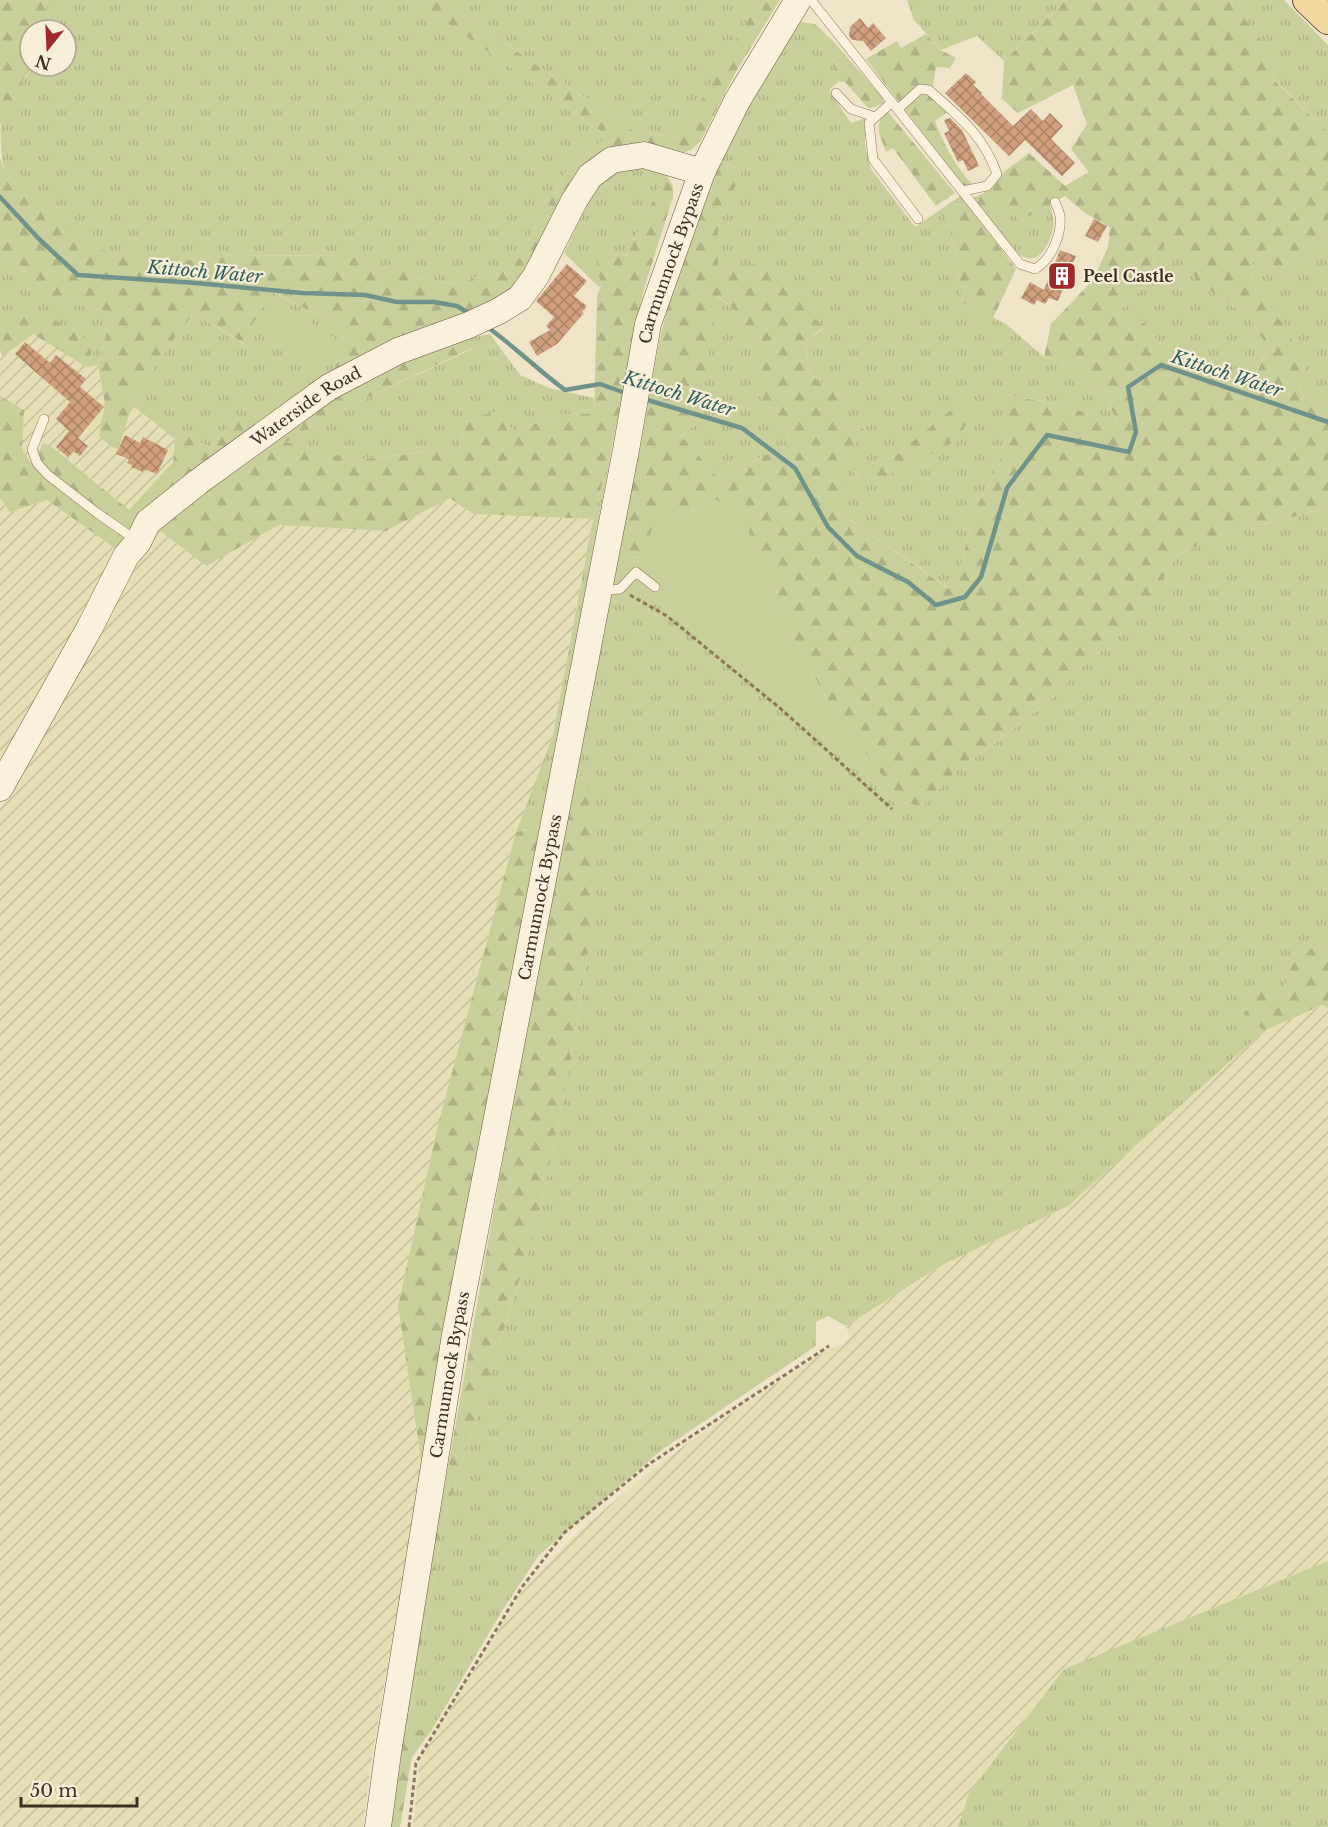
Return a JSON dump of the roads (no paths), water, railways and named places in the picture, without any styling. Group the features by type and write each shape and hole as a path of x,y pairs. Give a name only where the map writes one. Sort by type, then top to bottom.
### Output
{"main road":[{"name":"Carmunnock Bypass","path":"378,1827 455,1335 610,590 626,450 648,324 702,172 738,101 798,0"},
{"path":"1307,0 1328,20"},
{"name":"Waterside Road","path":"0,788 90,627 126,556 138,542 148,522 330,387 399,351 469,325 520,298 536,276 574,201 590,176 612,160 644,155 702,172"}],"lane":[{"path":"811,0 1020,264 1035,269 1044,264 1053,249 1060,216 1056,202"},
{"path":"918,219 873,159 869,123 920,89 929,90 977,135 991,156 997,174 987,186 962,192"},
{"path":"836,93 851,109 875,117"},
{"path":"45,419 32,449 37,463 48,475 138,542"},
{"path":"610,590 636,572 655,587"}],"waterway":[{"name":"Kittoch Water","path":"0,197 40,240 78,275 302,293 365,295 397,302 434,302 457,306 470,314"},
{"name":"Kittoch Water","path":"486,326 565,390 600,384 628,394"},
{"name":"Kittoch Water","path":"644,399 742,428 795,468 828,527 857,556 908,582 936,605 965,597 981,577 1007,488 1047,435 1129,452 1136,432 1128,387 1161,365 1328,422"}],"place":[{"name":"Peel Castle","path":"1062,276"}]}
